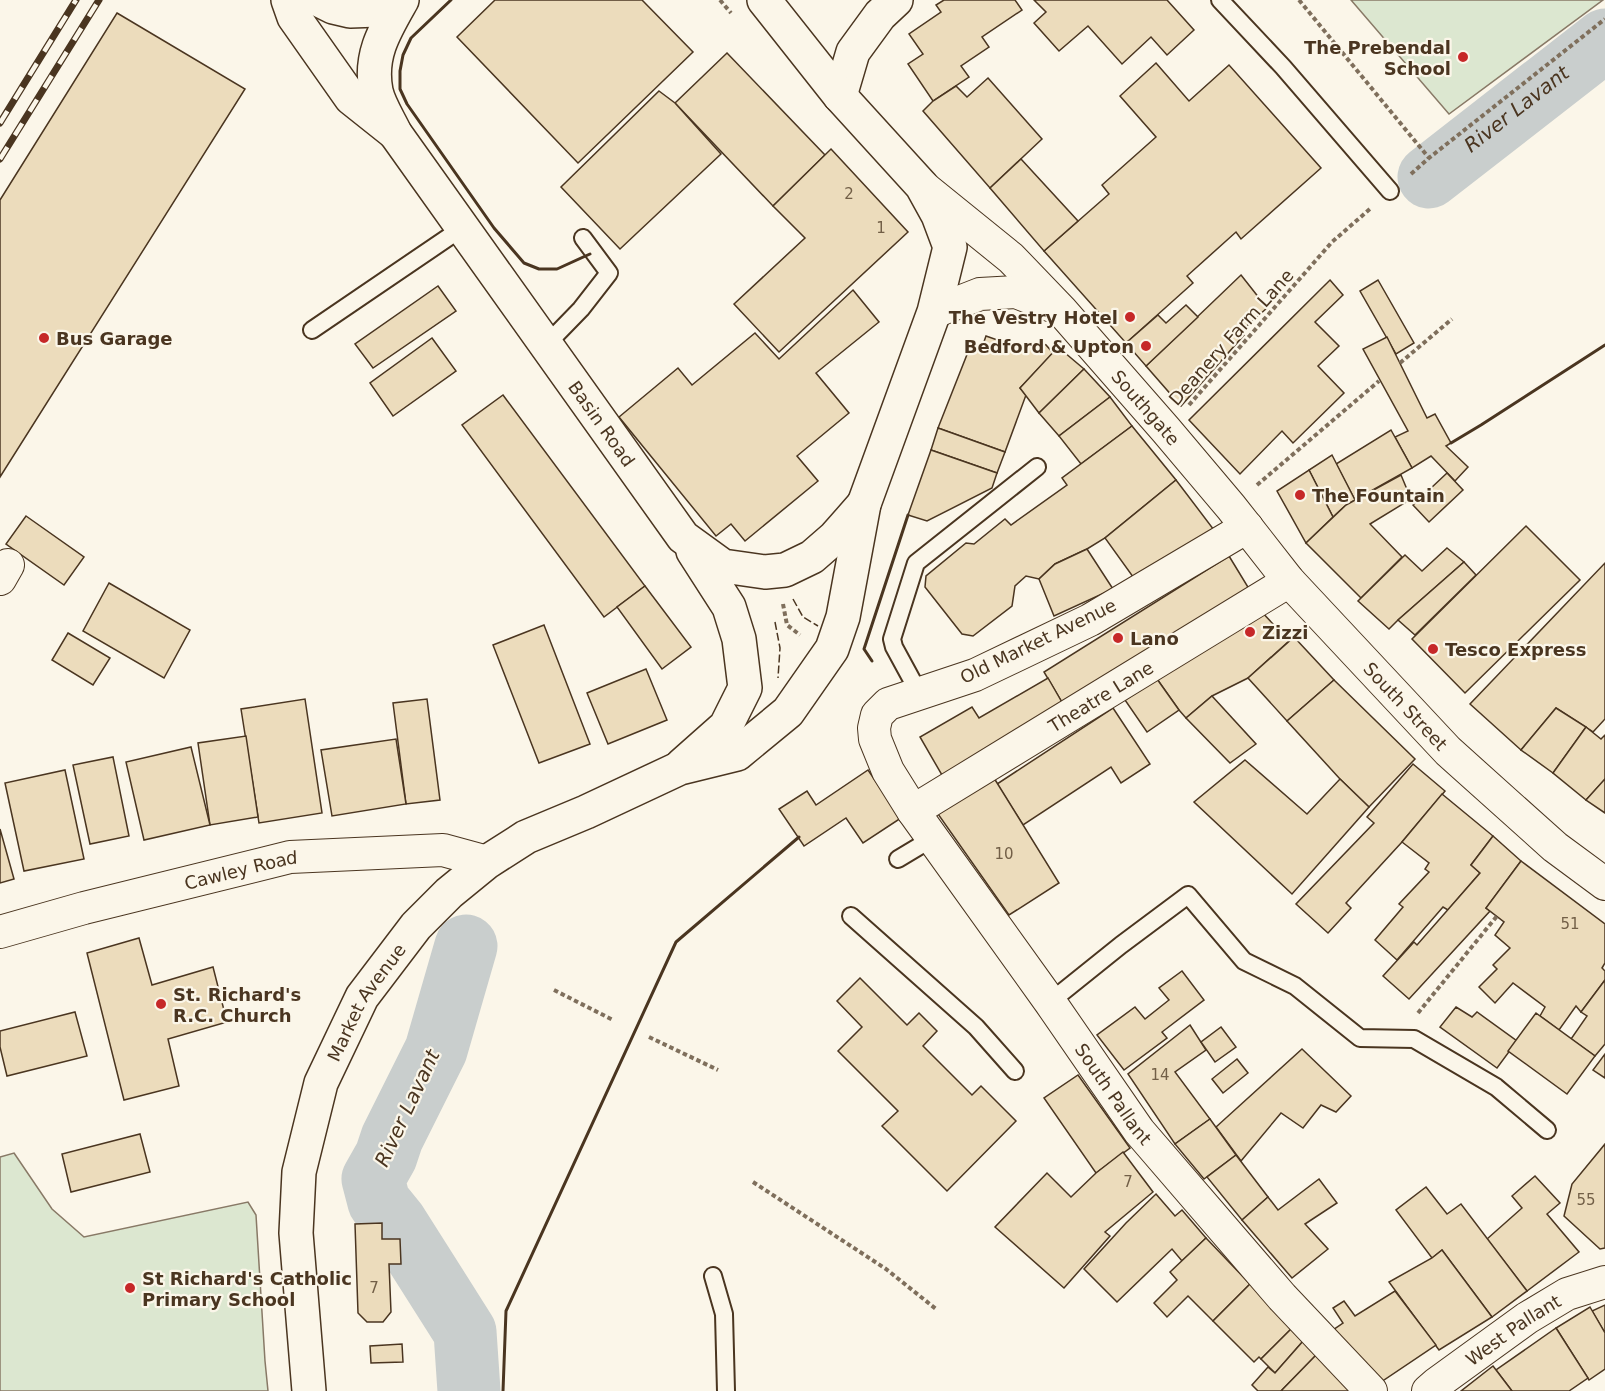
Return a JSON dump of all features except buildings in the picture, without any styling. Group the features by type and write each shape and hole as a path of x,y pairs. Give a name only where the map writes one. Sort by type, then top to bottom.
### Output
{"main road":[{"path":"288,0 294,17 351,98 395,134"},
{"path":"320,0 333,7 350,11 378,10 392,0"},
{"path":"395,134 376,93 374,65 382,36 402,0"},
{"name":"Southgate","path":"764,0 840,96 922,186 938,215 950,247 934,312 864,504"},
{"path":"840,96 853,52 880,15 896,0"},
{"name":"Basin Road","path":"395,134 683,537 723,566 765,572 785,570 812,557 835,537 864,504"},
{"path":"680,768 737,754 788,712 832,649 843,617 864,504"},
{"path":"680,768 726,726 745,688 739,639 729,607 683,537"},
{"name":"Market Avenue","path":"309,1391 296,1233 299,1172 321,1083 362,997 416,926 449,893 487,862 526,837 680,768"}],"street":[{"name":"Southgate","path":"922,186 1011,258 1061,310 1239,517"},
{"name":"Southgate","path":"934,312 980,294 1016,292 1061,310"},
{"name":"South Street","path":"1239,517 1289,581 1448,751 1555,846 1605,884"},
{"name":"Old Market Avenue","path":"888,771 875,739 874,728 877,715 888,704 975,675 1090,620 1239,517"},
{"name":"Theatre Lane","path":"913,811 1289,581"},
{"name":"South Pallant","path":"888,771 913,811 1139,1131 1282,1297 1371,1391"},
{"name":"Cawley Road","path":"0,932 84,908 290,856 443,850 487,862"},
{"name":"West Pallant","path":"1428,1391 1527,1318 1567,1294 1605,1282"}],"lane":[{"path":"1220,0 1390,191"},
{"path":"312,330 462,228"},
{"path":"546,345 581,309 609,273 583,238"},
{"path":"919,693 892,639 916,563 1037,467"},
{"path":"898,859 933,838"},
{"path":"1050,1002 1188,895 1244,961 1295,986 1360,1038 1414,1039 1496,1087 1547,1130"},
{"path":"851,916 976,1027 1015,1071"},
{"path":"713,1276 724,1314 726,1391"}],"path":[{"path":"1299,0 1429,158"},
{"name":"Deanery Farm Lane","path":"1166,430 1332,242 1429,158 1605,19"},
{"path":"1400,363 1452,319"},
{"path":"1239,517 1379,381"},
{"path":"1396,1038 1497,916"},
{"path":"554,990 613,1020"},
{"path":"649,1037 718,1070"},
{"path":"753,1182 886,1269 936,1309"}],"green space":[{"name":"The Prebendal School","path":"1351,0 1603,0 1449,114"},
{"name":"St Richard's Catholic Primary School","path":"14,1153 52,1209 84,1237 248,1202 256,1215 268,1391 0,1391 0,1157"}],"waterway":[{"name":"River Lavant","path":"1429,177 1605,40"},
{"path":"1424,168 1429,177"},
{"name":"River Lavant","path":"466,946 436,1050 373,1179 379,1202 396,1223 465,1332 469,1391"}],"railway":[{"path":"0,123 76,0"},
{"path":"0,159 99,0"}],"fence":[{"path":"793,599 803,617 818,626"},
{"path":"775,622 780,648 778,678"}],"wall":[{"path":"451,0 411,38 403,55 400,89 407,104 494,228 524,263 539,269 557,269 590,254"},
{"path":"1451,443 1605,345"},
{"path":"872,661 864,649 908,515"},
{"path":"503,1391 506,1311 676,942 799,837"}],"place":[{"name":"The Prebendal School","path":"1463,57"},
{"name":"The Vestry Hotel","path":"1130,317"},
{"name":"Bus Garage","path":"44,338"},
{"name":"Bedford & Upton","path":"1146,346"},
{"name":"The Fountain","path":"1300,495"},
{"name":"Zizzi","path":"1250,632"},
{"name":"Lano","path":"1118,638"},
{"name":"Tesco Express","path":"1433,649"},
{"name":"St. Richard's R.C. Church","path":"161,1004"},
{"name":"St Richard's Catholic Primary School","path":"130,1288"}]}
